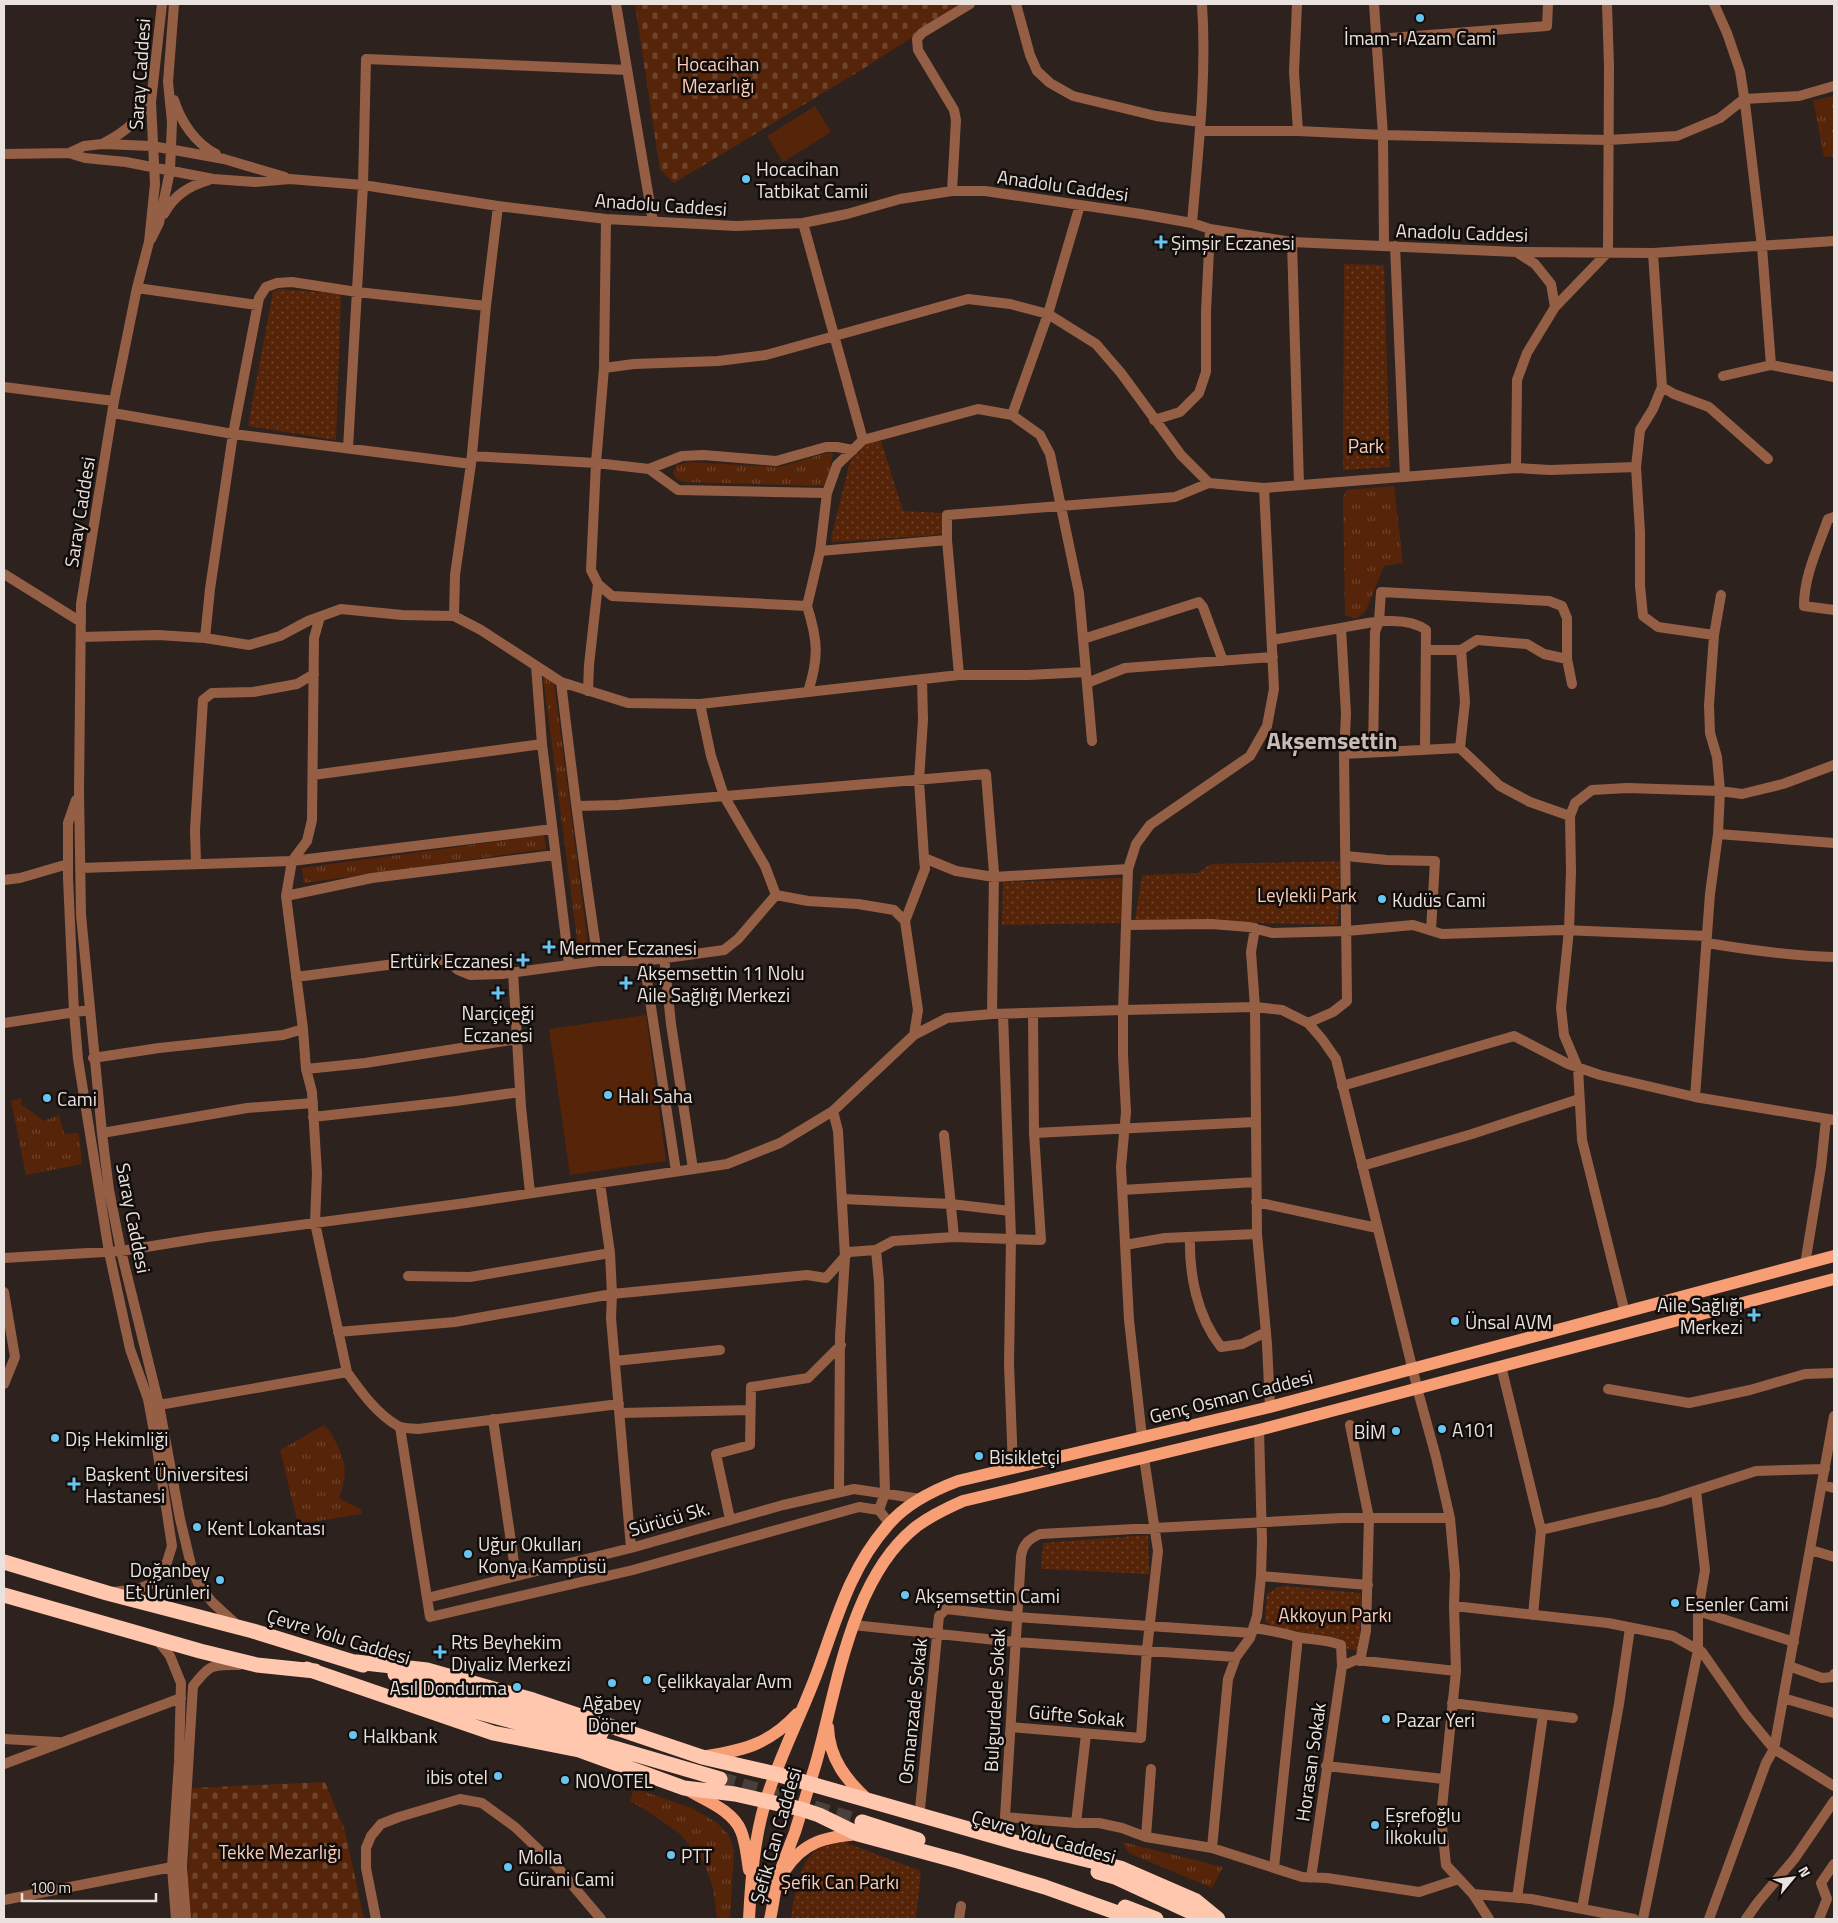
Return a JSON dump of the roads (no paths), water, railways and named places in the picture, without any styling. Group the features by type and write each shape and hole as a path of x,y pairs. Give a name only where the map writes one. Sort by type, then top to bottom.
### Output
{"highway":[{"name":"Çevre Yolu Caddesi","path":"4,1562 107,1593 239,1627 720,1772 605,1746 358,1680 307,1669 257,1665 4,1595"},
{"path":"356,1662 427,1670 533,1700 702,1757 776,1774 868,1804 1018,1844 1120,1868 1196,1901 1218,1919"},
{"path":"307,1669 493,1733 579,1750 684,1788 735,1794 801,1809 1045,1887 1135,1919"},
{"name":"Çevre Yolu Caddesi","path":"868,1804 1115,1877 1206,1919"},
{"path":"860,1828 1131,1909 1156,1919"}],"main road":[{"name":"Genç Osman Caddesi","path":"784,1752 849,1585 877,1538 889,1523 921,1499 958,1481 1270,1407 1834,1256"},
{"name":"Genç Osman Caddesi","path":"816,1761 827,1714 853,1625 867,1594 882,1566 898,1546 916,1527 942,1510 964,1500 1259,1430 1834,1279"},
{"path":"702,1757 752,1747 770,1738 785,1726 803,1706"},
{"path":"827,1714 828,1737 838,1766 868,1804"},
{"name":"Şefik Can Caddesi","path":"749,1919 751,1882 766,1800 784,1752"},
{"name":"Şefik Can Caddesi","path":"770,1919 777,1882 816,1761"},
{"path":"684,1788 735,1820 741,1831 751,1882"},
{"path":"777,1882 793,1858 810,1844 860,1828"}],"street":[{"name":"Saray Caddesi","path":"162,4 152,88 152,146 155,184 149,242 137,288 114,401 81,604 79,792 81,915 89,1010 109,1190 121,1251 159,1405 180,1519 192,1569 199,1584 212,1602 239,1627"},
{"name":"Saray Caddesi","path":"149,242 159,223 170,171 172,122 168,82 174,4"},
{"path":"616,4 653,222"},
{"path":"952,191 956,120 954,110 918,50 917,39 922,33 970,4"},
{"path":"1016,4 1030,55 1037,71 1050,83 1073,96 1200,126 1383,136 1608,140 1677,136 1720,118 1744,99 1799,96 1834,86"},
{"path":"1192,223 1200,126 1204,33 1202,4"},
{"path":"1297,4 1294,72 1298,131"},
{"path":"1374,4 1404,477"},
{"path":"1377,39 1547,26 1548,4"},
{"path":"1516,468 1518,380 1526,353 1555,307 1608,252 1609,66 1607,4"},
{"path":"1714,4 1727,32 1740,71 1762,247 1771,365"},
{"path":"348,448 363,185 366,59 627,70"},
{"path":"168,82 176,108 191,132 209,151 224,159"},
{"path":"4,154 69,153 84,146 102,144 134,123 147,103 152,88"},
{"name":"Anadolu Caddesi","path":"102,144 172,148 224,159 290,179"},
{"name":"Anadolu Caddesi","path":"69,153 85,158 126,162 213,179 255,182 290,179 363,185 498,206 606,219 653,222 736,226 802,223 848,214 900,200 952,191 985,191 1080,204 1192,223 1210,229 1292,242 1517,252 1652,253 1834,241"},
{"path":"159,223 170,202 177,196 192,186 213,179"},
{"path":"1012,415 1048,314 1080,204"},
{"path":"454,616 455,575 472,460 486,306 498,206"},
{"path":"606,219 604,368 596,463 591,570 598,584 612,596 807,606"},
{"path":"802,223 863,440"},
{"path":"1154,420 1180,412 1199,394 1206,372 1206,312 1210,229"},
{"path":"1292,242 1299,485"},
{"path":"1517,252 1535,264 1551,284 1555,307"},
{"path":"1652,253 1662,387 1653,409 1640,430 1636,467 1640,532 1640,586 1643,616 1658,627 1714,635"},
{"path":"206,638 210,589 233,434 258,298 266,287 277,283 292,282 357,292 486,306"},
{"path":"137,288 257,305"},
{"path":"604,368 634,364 718,361 766,355 968,299 1010,304 1048,314 1096,344 1121,374 1181,456 1210,484"},
{"path":"1723,376 1771,365 1834,377"},
{"path":"4,387 114,401"},
{"path":"1662,387 1674,394 1708,407 1768,459"},
{"path":"808,692 816,667 815,633 807,606 820,551 827,493 837,465 863,440 978,410 1012,415 1040,435 1050,454 1079,593 1092,740"},
{"path":"113,413 233,434 348,448 472,460 596,463 649,469 682,456 703,455 776,461 826,447 853,450"},
{"path":"958,675 947,515 1176,498 1210,484 1264,488 1516,468 1550,470 1636,467"},
{"path":"649,469 678,490 827,493"},
{"path":"1142,1437 1129,1320 1121,1167 1123,1128 1126,1112 1123,1010 1128,869 1136,844 1150,825 1250,756 1267,726 1274,688 1264,488"},
{"path":"1834,517 1828,519 1813,557 1804,592 1804,606 1834,610"},
{"path":"820,551 948,540"},
{"path":"4,574 81,622"},
{"path":"588,690 598,584"},
{"path":"1373,752 1375,632 1380,621 1381,592 1549,601 1562,606 1567,618 1567,658 1572,684"},
{"path":"1695,1096 1710,894 1718,834 1720,791 1717,757 1710,733 1709,705 1714,635 1721,595"},
{"path":"1083,639 1199,602 1203,607 1223,660"},
{"path":"81,636 158,635 206,638 249,645 280,636 320,617 341,610 402,615 454,616 481,630 560,682 628,703 700,704 958,675 1028,675 1086,672"},
{"path":"320,617 314,638 312,820 308,841 292,861 286,896 303,1029 306,1069 312,1092 318,1173 315,1223 347,1372 362,1393 380,1411 400,1427 418,1429 619,1408 750,1410"},
{"path":"1272,640 1380,621 1418,624 1426,630 1425,750"},
{"path":"1308,1023 1333,1012 1347,1001 1344,754 1346,714 1341,628"},
{"path":"1427,650 1461,650 1477,640 1527,644 1544,654 1567,658"},
{"path":"1460,748 1465,702 1461,650"},
{"path":"1087,683 1125,668 1273,657"},
{"path":"536,666 542,744 569,964"},
{"path":"196,864 195,820 203,700 212,693 253,692 297,684 314,674"},
{"path":"914,1035 918,1010 905,921 925,869 919,780 923,720 922,679"},
{"path":"560,682 598,961"},
{"path":"700,704 711,756 724,796 765,866 776,895"},
{"path":"313,775 542,744"},
{"path":"1344,754 1460,748 1500,786 1530,802 1570,816"},
{"path":"1625,1313 1582,1140 1578,1068 1564,1035 1561,1008 1569,930 1570,816 1575,803 1592,790 1627,788 1720,791 1742,794 1783,784 1834,765"},
{"path":"577,806 618,805 986,774 994,877 997,1014 1010,1210 1009,1364 1013,1467"},
{"name":"Saray Caddesi","path":"79,792 68,823 68,914 78,1059 109,1252 130,1350 148,1400 172,1546 166,1562 151,1584 138,1589 107,1593"},
{"path":"80,868 292,861 552,829"},
{"path":"1718,834 1834,843"},
{"path":"286,896 372,878 555,855"},
{"path":"1346,856 1387,860 1435,861 1431,930"},
{"path":"924,858 956,871 994,877 1128,869"},
{"path":"4,880 20,878 68,864"},
{"path":"776,895 808,902 858,904 894,910 905,921"},
{"path":"296,977 426,960 446,960 458,970 470,975 513,972 598,961 644,961 724,950 738,939 776,895"},
{"path":"1126,925 1211,924 1254,928 1272,933 1347,931 1413,925 1442,934 1569,930 1707,940 1757,951 1834,957"},
{"path":"1254,928 1251,952 1255,1007 1257,1234 1266,1332 1270,1407"},
{"path":"664,957 671,1024 693,1169"},
{"path":"644,961 676,1171"},
{"path":"513,972 520,1092 530,1193"},
{"path":"4,1258 121,1251 727,1164 780,1144 833,1112 914,1035 947,1018 997,1014 1123,1010 1255,1007 1282,1010 1308,1023 1336,1059 1450,1518 1456,1574 1454,1606 1456,1671 1441,1817 1446,1865 1473,1894 1489,1919"},
{"path":"4,1023 89,1010"},
{"path":"338,1332 456,1322 612,1294 807,1275 826,1278 849,1252 876,1250 893,1241 954,1237 1041,1240 1034,1133 1032,1013"},
{"path":"94,1058 159,1048 283,1035 303,1029"},
{"path":"1342,1086 1514,1036 1578,1068 1600,1075 1695,1096 1830,1119 1805,1264"},
{"path":"306,1069 365,1063 518,1039"},
{"path":"313,1117 520,1092"},
{"path":"1362,1166 1472,1134 1580,1099"},
{"path":"102,1133 247,1108 312,1103"},
{"path":"833,1112 838,1131 845,1257 841,1345 839,1492"},
{"path":"1034,1133 1255,1122"},
{"path":"944,1135 954,1237"},
{"path":"600,1182 610,1253 611,1318 631,1548"},
{"path":"1122,1190 1256,1182"},
{"path":"843,1199 951,1204 1010,1210"},
{"path":"1256,1202 1377,1228"},
{"path":"1125,1245 1165,1238 1257,1234"},
{"path":"1190,1237 1190,1262 1197,1301 1210,1333 1220,1347 1242,1344 1266,1332"},
{"path":"876,1250 879,1282 885,1493 878,1510"},
{"path":"408,1276 470,1277 610,1253"},
{"path":"4,1292 15,1357 4,1384"},
{"path":"730,1519 716,1454 750,1446 751,1387 808,1378 841,1345"},
{"path":"615,1361 720,1350"},
{"path":"1501,1366 1541,1530 1533,1615"},
{"path":"159,1405 347,1372"},
{"path":"1608,1389 1688,1403 1750,1390 1804,1374 1834,1373"},
{"path":"1710,1919 1766,1763 1774,1749 1833,1434 1834,1416"},
{"path":"493,1420 516,1576"},
{"path":"1350,1425 1369,1518 1366,1631 1358,1661"},
{"path":"400,1427 430,1617 634,1570 859,1508 878,1510 889,1523"},
{"path":"1212,1848 1228,1679 1236,1657 1250,1638 1257,1616 1261,1576 1262,1522 1259,1430"},
{"path":"1144,1458 1158,1551 1147,1649"},
{"path":"1541,1530 1660,1502 1756,1471 1825,1469"},
{"path":"1822,1485 1834,1488"},
{"path":"854,1489 859,1508"},
{"name":"Sürücü Sk.","path":"427,1598 631,1548 730,1519 839,1492 854,1489 921,1499"},
{"path":"1643,1919 1698,1650 1698,1611 1705,1570 1696,1491"},
{"path":"1156,1528 1369,1518 1450,1518"},
{"name":"Bulgurdede Sokak","path":"1076,1823 1005,1817 1016,1616 1023,1547 1031,1538 1040,1534 1156,1528"},
{"path":"1811,1550 1834,1557"},
{"path":"1261,1576 1368,1585"},
{"path":"1454,1606 1608,1623 1672,1636 1698,1650 1774,1749 1834,1786"},
{"name":"Osmanzade Sokak","path":"920,1809 938,1634 938,1616 946,1609 1016,1616"},
{"path":"1698,1611 1794,1642"},
{"path":"1016,1616 1150,1626 1287,1633 1298,1637 1328,1640 1341,1645 1342,1666 1358,1661 1456,1671"},
{"path":"853,1625 1015,1642 1147,1649 1236,1657"},
{"path":"1582,1909 1619,1704 1630,1628"},
{"path":"134,1632 158,1641 170,1656 181,1683 172,1867 176,1919"},
{"path":"1274,1868 1298,1637"},
{"name":"Güfte Sokak","path":"1011,1727 1141,1738 1147,1649"},
{"path":"186,1919 182,1867 193,1686 214,1665 257,1665"},
{"name":"Horasan Sokak","path":"1311,1878 1342,1666"},
{"path":"1789,1666 1822,1678 1832,1677 1834,1674"},
{"path":"4,1764 181,1698"},
{"path":"1783,1698 1834,1713"},
{"path":"1452,1703 1573,1718"},
{"path":"1518,1898 1543,1715"},
{"path":"1086,1734 1076,1823 1099,1823 1122,1828 1146,1837 1212,1848 1302,1877 1326,1878 1419,1892 1459,1879"},
{"path":"4,1739 64,1742"},
{"path":"1326,1766 1444,1779"},
{"path":"1146,1837 1151,1769"},
{"path":"376,1919 366,1868 366,1848 380,1824 460,1799 482,1803 515,1827 558,1868 601,1919"},
{"path":"1746,1919 1796,1858 1834,1801"},
{"path":"1819,1919 1827,1899 1821,1883 1834,1864"},
{"path":"4,1900 172,1867"},
{"path":"1473,1894 1518,1898 1634,1919"},
{"path":"959,1919 960,1906"}],"tunnel":[{"path":"720,1779 780,1797"},
{"path":"814,1808 862,1822"}],"place":[{"name":"İmam-ı Azam Cami","path":"1420,18"},
{"name":"Hocacihan Tatbikat Camii","path":"746,179"},
{"name":"Şimşir Eczanesi","path":"1161,242"},
{"name":"Kudüs Cami","path":"1382,899"},
{"name":"Mermer Eczanesi","path":"549,947"},
{"name":"Ertürk Eczanesi","path":"523,960"},
{"name":"Akşemsettin 11 Nolu Aile Sağlığı Merkezi","path":"626,983"},
{"name":"Narçiçeği Eczanesi","path":"498,993"},
{"name":"Halı Saha","path":"608,1095"},
{"name":"Cami","path":"47,1098"},
{"name":"Aile Sağlığı Merkezi","path":"1754,1315"},
{"name":"Ünsal AVM","path":"1455,1321"},
{"name":"A101","path":"1442,1429"},
{"name":"BİM","path":"1396,1431"},
{"name":"Diş Hekimliği","path":"55,1438"},
{"name":"Bisikletçi","path":"979,1456"},
{"name":"Başkent Üniversitesi Hastanesi","path":"74,1484"},
{"name":"Kent Lokantası","path":"197,1527"},
{"name":"Uğur Okulları Konya Kampüsü","path":"468,1554"},
{"name":"Doğanbey Et Ürünleri","path":"220,1580"},
{"name":"Akşemsettin Cami","path":"905,1595"},
{"name":"Esenler Cami","path":"1675,1603"},
{"name":"Rts Beyhekim Diyaliz Merkezi","path":"440,1652"},
{"name":"Çelikkayalar Avm","path":"647,1680"},
{"name":"Ağabey Döner","path":"612,1683"},
{"name":"Asıl Dondurma","path":"517,1687"},
{"name":"Pazar Yeri","path":"1386,1719"},
{"name":"Halkbank","path":"353,1735"},
{"name":"ibis otel","path":"498,1776"},
{"name":"NOVOTEL","path":"565,1780"},
{"name":"Eşrefoğlu İlkokulu","path":"1375,1825"},
{"name":"PTT","path":"671,1855"},
{"name":"Molla Gürani Cami","path":"508,1867"}],"district":[{"name":"Akşemsettin","path":"1332,740"}],"park label":[{"name":"Hocacihan Mezarlığı","path":"718,74"},
{"name":"Park","path":"1366,445"},
{"name":"Leylekli Park","path":"1307,894"},
{"name":"Akkoyun Parkı","path":"1335,1614"},
{"name":"Tekke Mezarlığı","path":"280,1851"},
{"name":"Şefik Can Parkı","path":"840,1881"}]}
